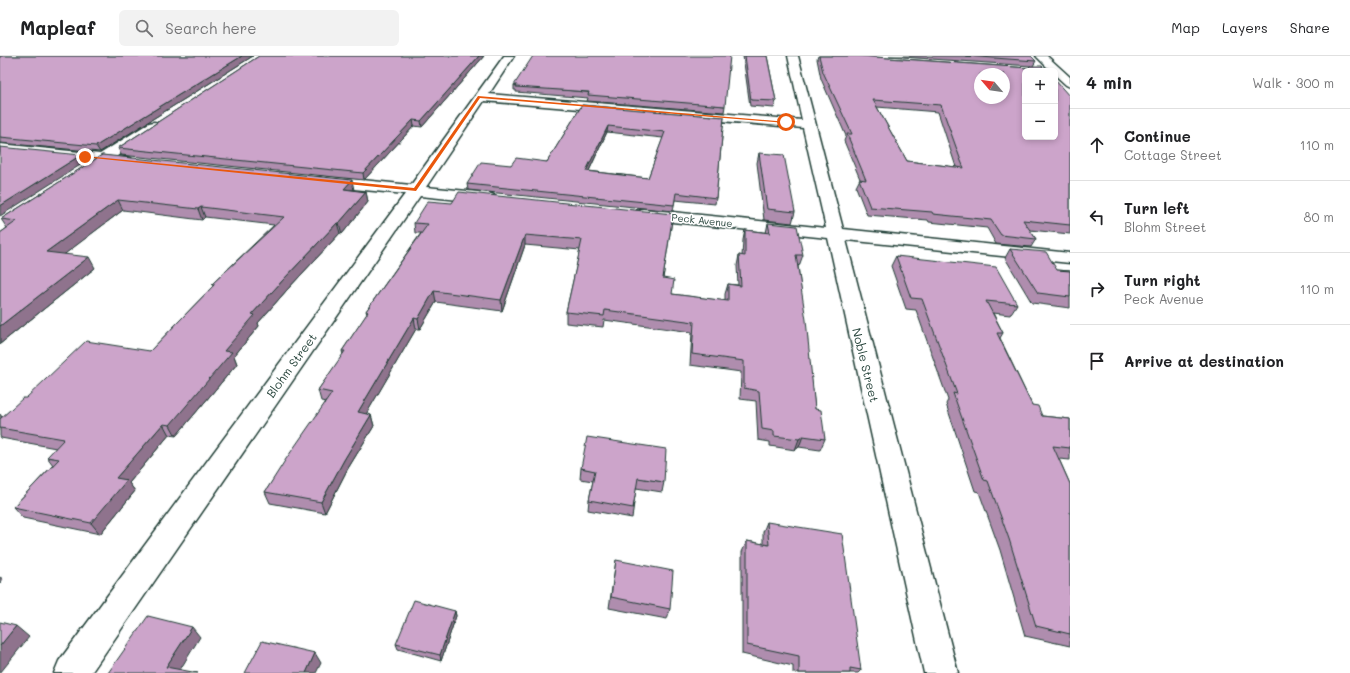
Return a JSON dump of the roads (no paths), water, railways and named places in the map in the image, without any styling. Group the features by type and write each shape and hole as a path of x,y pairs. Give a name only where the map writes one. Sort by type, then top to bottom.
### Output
{"street":[{"name":"Blohm Street","path":"71,673 416,190 479,97 509,56"},
{"name":"Noble Street","path":"793,56 808,124 941,673"},
{"path":"1041,56 1061,72 1070,83"},
{"path":"479,97 808,124"},
{"path":"82,171 162,120"},
{"path":"0,148 142,163"},
{"path":"306,179 504,199"},
{"name":"Peck Avenue","path":"629,213 1070,258"}]}
